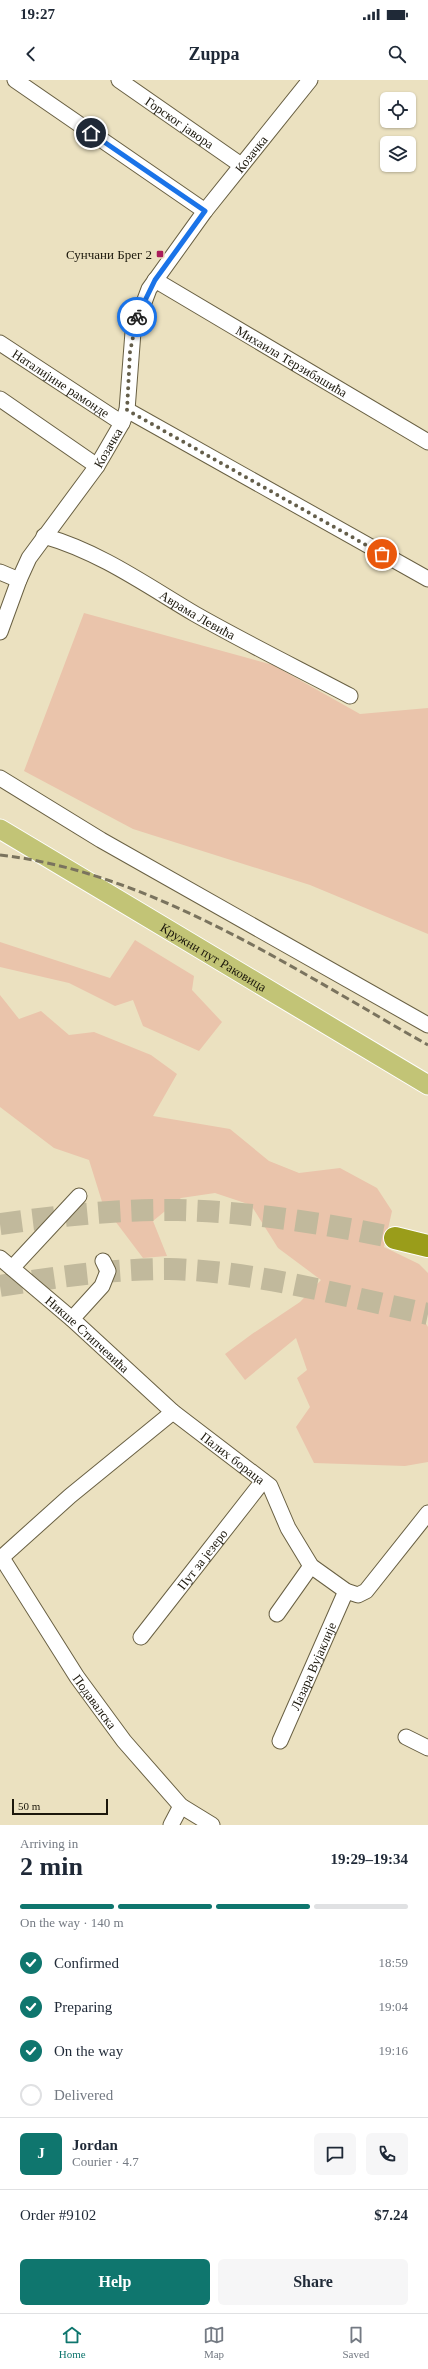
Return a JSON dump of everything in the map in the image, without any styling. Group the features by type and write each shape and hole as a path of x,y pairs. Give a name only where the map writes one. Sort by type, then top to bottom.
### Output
{"highway":[{"path":"395,1238 428,1246"}],"main road":[{"name":"Кружни пут Раковица","path":"0,829 428,1085"}],"street":[{"path":"15,80 205,211"},
{"name":"Горског јавора","path":"118,80 241,165"},
{"name":"Козачка","path":"0,632 19,580 29,558 97,466 124,416 133,332 141,308 155,280 205,211 310,80"},
{"name":"Михаила Терзибашића","path":"155,280 428,442"},
{"name":"Наталијине рамонде","path":"0,343 124,416 428,579"},
{"path":"0,399 97,466"},
{"name":"Аврама Левића","path":"44,536 79,547 103,559 197,615 350,696"},
{"path":"0,572 19,580"},
{"path":"0,778 101,840 411,1017 425,1021"},
{"path":"12,1268 79,1196"},
{"name":"Никше Стипчевића","path":"0,1258 72,1320 173,1412"},
{"path":"72,1320 102,1286 108,1271 103,1261"},
{"path":"1,1558 70,1496 173,1412"},
{"name":"Палих бораца","path":"173,1412 272,1489 288,1528 311,1566 346,1592"},
{"name":"Пут за језеро","path":"141,1637 263,1481"},
{"path":"346,1592 358,1595 366,1591 428,1513"},
{"name":"Подавалска","path":"1,1558 77,1677 119,1735 181,1806 212,1825"},
{"path":"278,1614 311,1566"},
{"name":"Лазара Вујаклије","path":"280,1741 346,1592"},
{"path":"406,1736 428,1748"},
{"path":"171,1825 181,1806"}],"shaded area":[{"path":"84,613 273,665 360,714 428,708 428,934 310,885 133,829 24,771"},
{"path":"135,940 194,976 192,990 222,1022 199,1051 143,1026 133,1000 115,1006 69,983 0,967 0,942 110,978"},
{"path":"0,995 19,1019 41,1011 69,1035 94,1032 151,1055 177,1074 153,1116 230,1129 269,1161 299,1173 340,1168 377,1188 392,1211 384,1247 419,1264 428,1273 428,1306 425,1322 428,1327 428,1462 405,1466 314,1463 296,1427 310,1407 297,1378 307,1370 296,1338 245,1380 225,1354 300,1302 321,1280 278,1248 251,1205 215,1193 181,1198 153,1221 167,1256 143,1258 103,1205 89,1160 54,1148 0,1107"}],"tunnel":[{"path":"0,1224 89,1214 178,1210 233,1213 287,1219 395,1238"},
{"path":"0,1286 126,1270 169,1269 202,1271 267,1279 428,1314"}],"railway":[{"path":"0,855 56,865 112,882 168,903 275,957 428,1045"}],"way so far":[{"path":"137,317 131,338 127,410 382,554"}],"place":[{"name":"Сунчани Брег 2","path":"160,254"}],"route":[{"path":"91,133 205,211 155,280 137,317"}]}
